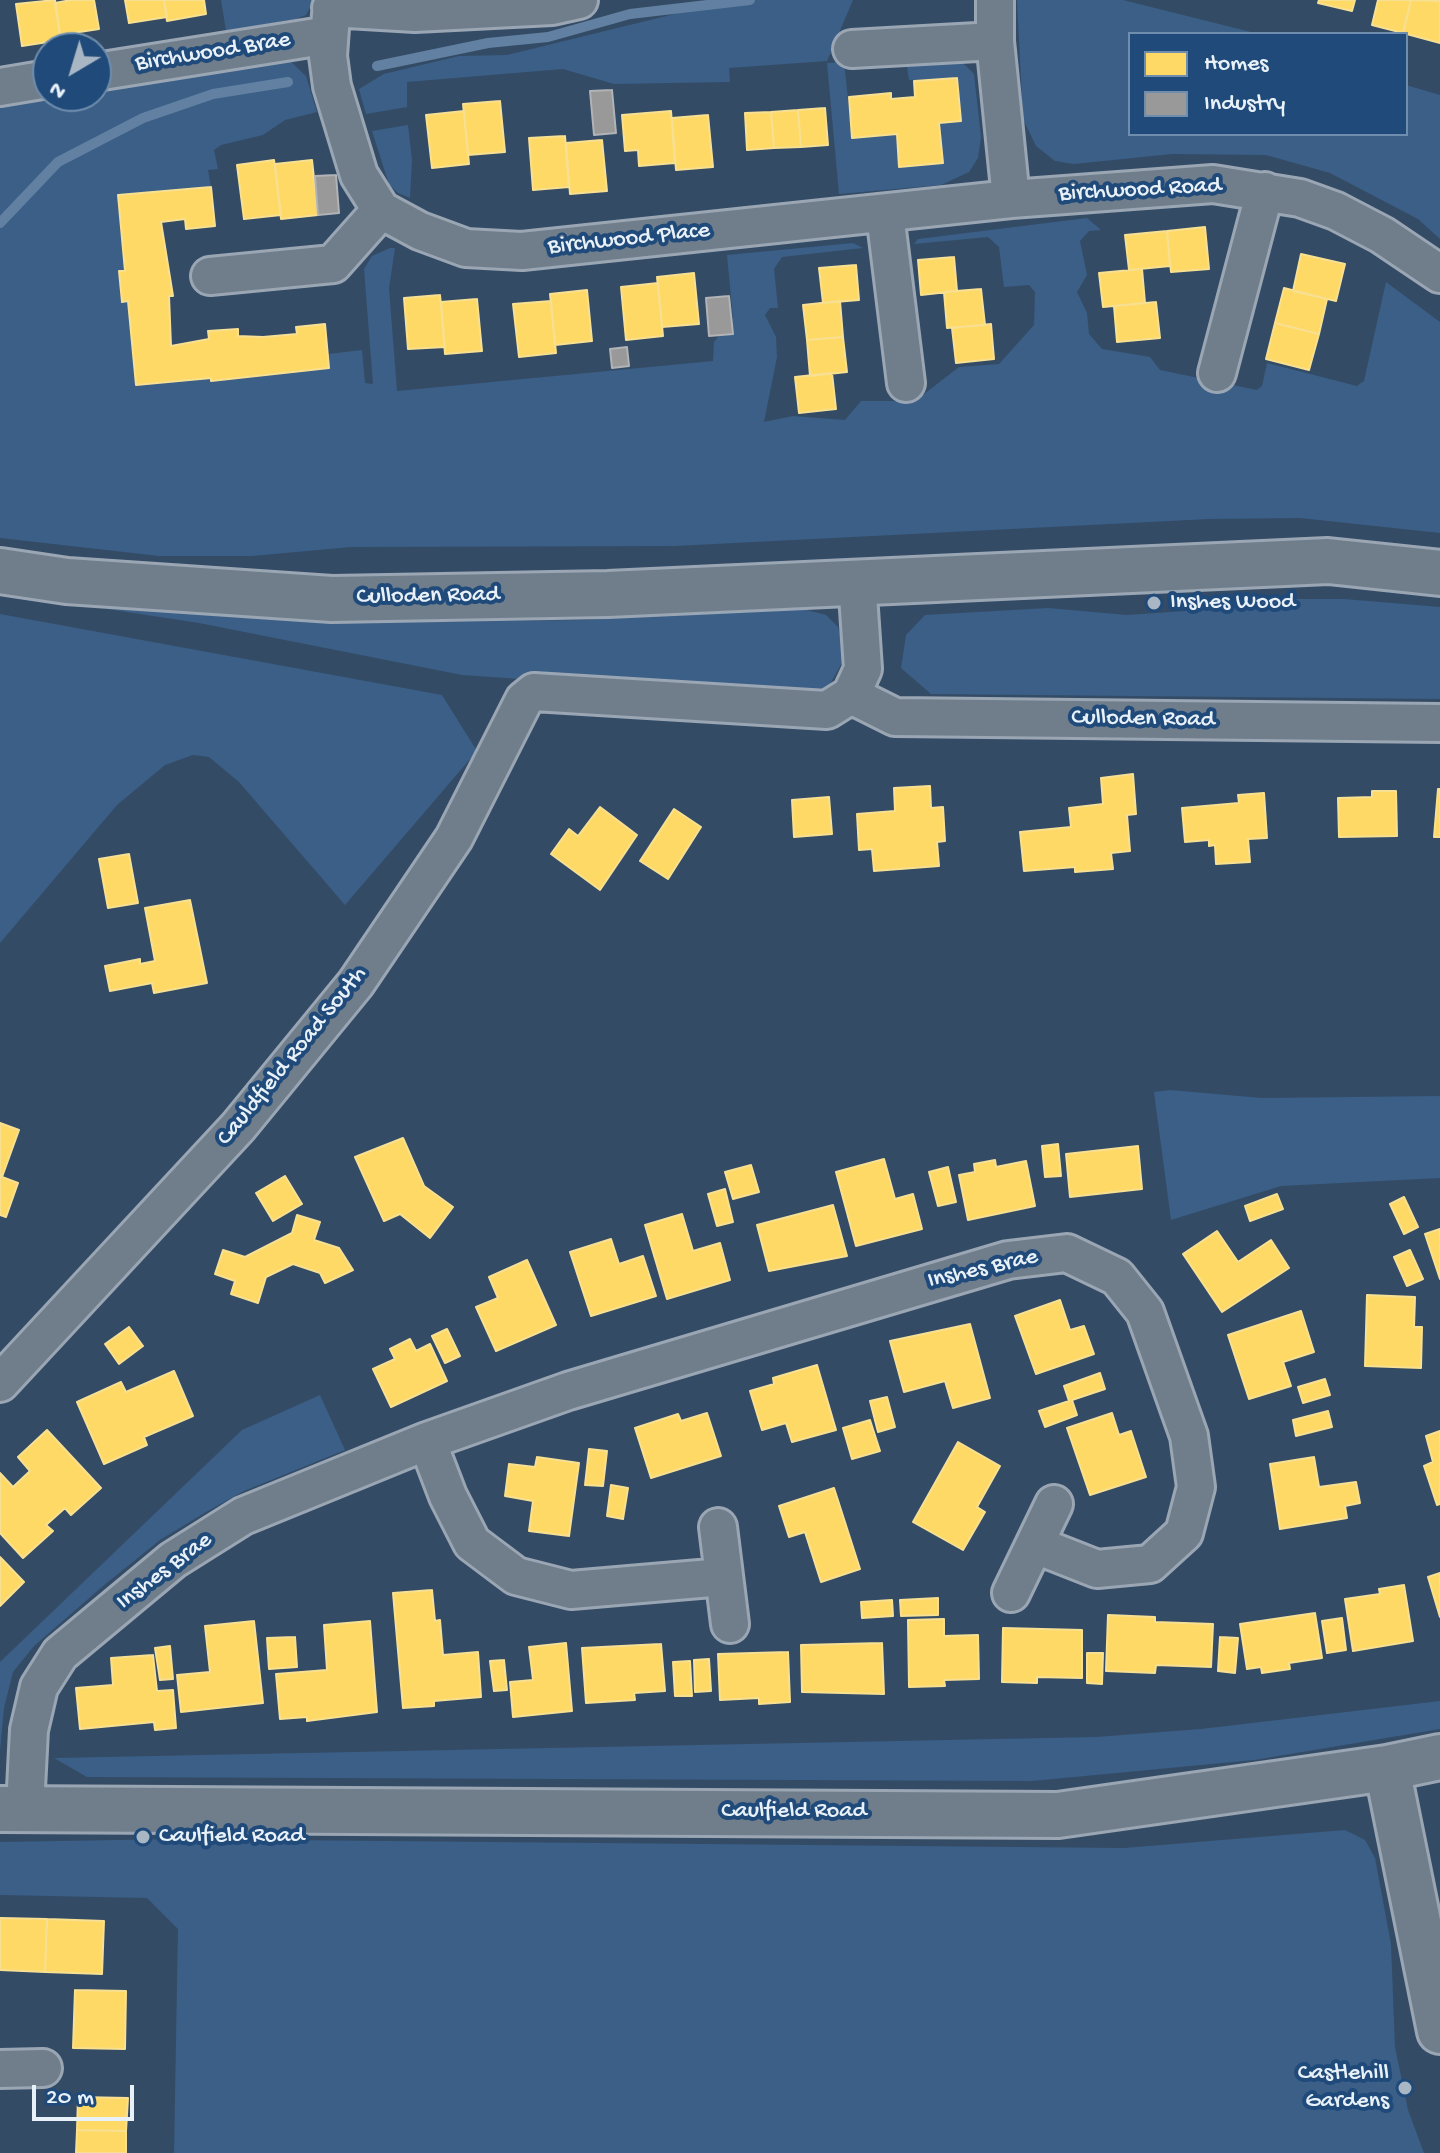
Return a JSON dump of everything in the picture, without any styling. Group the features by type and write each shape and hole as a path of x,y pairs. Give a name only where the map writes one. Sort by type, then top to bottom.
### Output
{"street":[{"name":"Birchwood Brae","path":"112,68 331,14 552,6 579,0"},
{"path":"995,0 995,41 1011,199"},
{"name":"Birchwood Brae","path":"331,14 328,56 332,86 359,175 381,210"},
{"path":"852,49 995,41"},
{"path":"0,87 32,82"},
{"name":"Birchwood Road","path":"1011,199 1213,184 1265,191 1300,198 1336,211 1382,235 1440,274"},
{"path":"1217,373 1265,191"},
{"name":"Birchwood Place","path":"381,210 420,231 466,248 522,251 1011,199"},
{"path":"210,276 333,264 381,210"},
{"path":"885,214 906,383"},
{"name":"Culloden Road","path":"0,571 67,581 332,599 608,594 857,580 1328,561 1440,573"},
{"path":"851,695 863,669 857,580"},
{"name":"Cauldfield Road South","path":"0,1383 238,1127 356,983 454,838 524,700 534,692 827,710 851,695"},
{"name":"Culloden Road","path":"851,695 895,717 1440,723"},
{"name":"Inshes Brae","path":"13,1808 39,1687 60,1654 173,1560 243,1516 427,1441 568,1391 902,1289 1008,1260 1067,1253 1117,1277 1145,1312 1189,1436 1196,1487 1184,1533 1150,1564 1097,1569 1036,1545"},
{"path":"427,1441 448,1496 472,1543 516,1576 571,1590 723,1577"},
{"path":"1011,1593 1054,1504"},
{"path":"718,1527 730,1624"},
{"name":"Caulfield Road","path":"13,1808 1058,1815 1387,1768 1440,1757"},
{"path":"1387,1768 1440,2030"},
{"path":"0,2069 43,2068"}],"shaded area":[{"path":"221,0 314,0 306,15 296,19 226,31"},
{"path":"712,0 853,0 827,61 729,68 730,82 614,84 563,69 407,82 407,107 366,114 359,89 384,74 459,56 507,55 695,9"},
{"path":"1017,0 1123,0 1251,32 1128,32 1128,136 1408,136 1408,86 1440,95 1440,239 1418,219 1330,173 1266,155 1172,154 1074,164 1055,161 1036,146 1023,119"},
{"path":"288,59 306,76 317,112 285,120 263,135 221,145 214,150 218,169 208,170 211,187 118,196 125,271 120,271 123,302 128,301 136,385 211,378 212,381 329,368 328,354 362,350 365,383 373,384 364,269 372,256 390,248 395,248 389,288 397,391 713,361 714,342 733,318 727,255 853,243 863,248 782,257 774,269 778,308 770,308 765,315 776,337 777,357 764,422 793,416 845,420 861,401 915,401 959,367 999,364 1034,325 1035,292 1029,285 1004,287 999,247 988,237 914,244 918,239 1087,218 1101,230 1089,231 1080,241 1087,275 1077,292 1087,313 1089,334 1102,349 1150,357 1160,370 1257,390 1262,386 1267,363 1357,386 1364,381 1386,282 1440,322 1440,533 1300,518 1209,519 675,546 351,547 252,556 159,556 0,538 0,104 11,106 32,102 32,112 112,112 112,88"},
{"path":"952,61 963,63 974,74 981,137 978,158 969,172 941,185 839,194 827,63 844,62 852,137 897,134 899,166 942,163 939,123 961,121 957,78 909,80 907,66"},
{"path":"408,125 412,160 410,198 398,193 389,184 372,131"},
{"path":"1226,599 1344,599 1440,607 1440,699 931,694 901,668 906,635 925,615 1048,608 1127,615 1185,611"},
{"path":"796,607 826,615 838,627 846,656 830,684 815,694 784,697 462,675 199,623 107,609 420,622 585,620"},
{"path":"0,614 442,695 477,751 345,905 239,782 209,757 193,755 165,765 117,805 0,943"},
{"path":"1170,1090 1262,1098 1440,1096 1440,1178 1281,1186 1171,1220 1154,1092"},
{"path":"320,1395 345,1450 244,1491 160,1540 34,1646 13,1672 4,1708 0,1751 0,1662 242,1430"},
{"path":"1440,1701 1440,1729 1254,1760 1032,1781 87,1777 54,1758 1096,1737 1201,1729"},
{"path":"1345,1830 1365,1840 1375,1858 1391,1944 1395,2047 1408,2110 1424,2153 174,2153 178,1929 147,1898 0,1895 0,1842 177,1839 1124,1848"}],"building: Homes":[{"path":"55,0 60,32 32,32 32,44 22,46 16,4"},
{"path":"94,0 99,29 60,32 55,3"},
{"path":"125,0 164,0 167,17 129,23"},
{"path":"164,0 204,0 206,14 167,21"},
{"path":"1319,0 1355,0 1352,11 1318,3"},
{"path":"1378,0 1411,0 1403,32 1372,25"},
{"path":"1411,0 1440,1 1440,43 1403,32"},
{"path":"957,78 961,121 939,123 943,163 899,167 897,134 852,138 849,97 891,93 891,99 915,97 914,81"},
{"path":"500,101 505,152 468,155 463,104"},
{"path":"825,108 828,145 801,147 798,110"},
{"path":"798,110 801,147 774,148 771,112"},
{"path":"464,111 469,164 432,168 426,115"},
{"path":"671,111 675,163 639,166 638,150 625,151 622,115"},
{"path":"771,112 774,148 747,150 745,113"},
{"path":"708,115 713,167 676,170 672,118"},
{"path":"565,136 569,187 533,190 529,138"},
{"path":"602,140 607,191 570,194 566,143"},
{"path":"274,160 281,215 244,219 237,165"},
{"path":"312,160 318,215 281,219 275,164"},
{"path":"211,187 215,226 186,229 185,219 161,222 173,296 169,296 171,346 209,339 208,331 238,329 238,336 263,337 297,334 296,327 325,324 329,368 211,381 211,378 136,385 128,301 122,302 119,271 125,271 118,195"},
{"path":"1205,227 1209,269 1171,272 1167,231"},
{"path":"1167,231 1170,266 1129,270 1125,235"},
{"path":"1301,254 1345,264 1336,301 1293,291"},
{"path":"954,257 957,291 921,295 918,260"},
{"path":"856,265 859,300 823,303 819,268"},
{"path":"1142,269 1145,303 1103,307 1099,273"},
{"path":"694,273 699,324 662,327 657,277"},
{"path":"658,283 663,336 626,340 621,287"},
{"path":"1284,288 1327,299 1319,334 1275,323"},
{"path":"981,289 985,325 947,328 944,292"},
{"path":"587,290 592,341 555,345 550,294"},
{"path":"440,295 445,347 408,349 404,298"},
{"path":"477,299 482,351 445,354 441,302"},
{"path":"551,301 556,353 519,357 513,304"},
{"path":"840,301 843,337 807,340 803,305"},
{"path":"1156,302 1160,338 1117,342 1114,306"},
{"path":"1275,323 1319,334 1309,370 1266,359"},
{"path":"991,324 994,359 956,363 952,328"},
{"path":"843,337 847,372 810,376 807,340"},
{"path":"832,373 836,409 799,413 795,377"},
{"path":"1133,774 1136,814 1127,815 1130,851 1111,853 1113,869 1075,872 1075,867 1024,871 1020,832 1071,827 1069,808 1103,804 1101,778"},
{"path":"930,786 931,808 943,807 945,841 937,842 939,866 874,871 872,849 859,850 857,814 895,811 894,788"},
{"path":"1438,789 1440,837 1434,837"},
{"path":"1372,791 1396,791 1397,836 1339,837 1338,798 1372,797"},
{"path":"1264,793 1267,838 1248,839 1250,862 1216,864 1215,845 1209,846 1209,840 1185,842 1182,808 1239,803 1238,795"},
{"path":"829,797 832,834 794,837 792,800"},
{"path":"600,807 637,835 600,890 551,854 569,829 578,836"},
{"path":"674,809 701,827 668,879 640,861"},
{"path":"129,854 138,903 108,908 99,859"},
{"path":"190,900 207,983 154,993 152,983 110,991 105,966 140,959 140,964 155,961 145,908"},
{"path":"0,1123 19,1130 2,1177 18,1183 6,1217 0,1215"},
{"path":"403,1138 424,1186 453,1207 430,1238 400,1214 384,1221 355,1157"},
{"path":"1058,1144 1061,1176 1045,1177 1042,1146"},
{"path":"1138,1146 1142,1189 1070,1197 1066,1154"},
{"path":"884,1159 895,1199 913,1194 922,1229 856,1246 836,1172"},
{"path":"995,1160 996,1167 1026,1161 1035,1206 968,1220 959,1175 975,1172 974,1164"},
{"path":"751,1165 759,1192 733,1199 725,1172"},
{"path":"948,1167 956,1202 938,1206 929,1172"},
{"path":"285,1176 302,1204 273,1221 256,1193"},
{"path":"725,1189 733,1222 717,1226 708,1194"},
{"path":"1277,1194 1283,1209 1250,1221 1245,1206"},
{"path":"1404,1197 1418,1227 1404,1234 1390,1204"},
{"path":"833,1205 847,1256 769,1271 757,1225"},
{"path":"682,1214 693,1251 720,1243 730,1280 667,1299 645,1225"},
{"path":"297,1215 320,1222 314,1240 339,1248 353,1270 325,1283 320,1273 293,1264 266,1277 258,1303 231,1294 235,1281 215,1274 223,1250 245,1257 292,1233"},
{"path":"1440,1229 1440,1279 1425,1234"},
{"path":"1217,1231 1238,1262 1271,1240 1289,1268 1222,1312 1183,1254"},
{"path":"611,1239 619,1264 643,1256 656,1296 591,1316 570,1252"},
{"path":"1410,1250 1423,1279 1407,1286 1394,1257"},
{"path":"527,1260 556,1325 496,1351 476,1307 498,1298 489,1277"},
{"path":"1367,1295 1415,1297 1414,1327 1422,1327 1421,1368 1365,1366"},
{"path":"1060,1300 1070,1330 1084,1326 1094,1354 1036,1374 1015,1316"},
{"path":"1301,1311 1314,1352 1283,1362 1291,1386 1249,1399 1228,1335"},
{"path":"970,1324 990,1398 953,1408 945,1381 904,1392 890,1341"},
{"path":"129,1327 143,1346 119,1364 105,1344"},
{"path":"447,1329 460,1356 445,1363 432,1336"},
{"path":"410,1339 416,1351 430,1344 447,1381 391,1407 373,1369 395,1359 390,1349"},
{"path":"817,1365 836,1430 792,1442 786,1423 762,1430 750,1391 774,1384 773,1378"},
{"path":"174,1371 193,1416 144,1437 147,1445 104,1464 77,1402 121,1382 126,1392"},
{"path":"1100,1373 1105,1389 1072,1400 1077,1415 1045,1427 1039,1411 1069,1401 1064,1386"},
{"path":"1325,1379 1330,1395 1303,1403 1298,1387"},
{"path":"887,1397 895,1427 878,1432 870,1401"},
{"path":"1328,1411 1332,1427 1296,1436 1293,1420"},
{"path":"707,1413 721,1456 651,1478 635,1428 678,1414 681,1421"},
{"path":"1112,1413 1119,1435 1131,1431 1146,1477 1090,1495 1067,1428"},
{"path":"870,1420 880,1451 852,1459 843,1428"},
{"path":"47,1430 101,1488 71,1515 65,1508 46,1525 53,1531 23,1558 0,1533 0,1473 13,1487 30,1471 18,1457"},
{"path":"1440,1431 1440,1504 1437,1505 1424,1466 1433,1462 1426,1436"},
{"path":"958,1442 1000,1466 977,1507 985,1512 963,1550 913,1522"},
{"path":"589,1449 607,1451 603,1486 585,1485"},
{"path":"537,1457 579,1463 569,1536 529,1531 533,1501 505,1496 509,1464 535,1467"},
{"path":"1314,1457 1319,1487 1356,1482 1360,1503 1345,1506 1347,1518 1280,1529 1270,1464"},
{"path":"611,1485 628,1488 623,1519 607,1516"},
{"path":"834,1488 860,1569 821,1582 805,1532 789,1537 779,1506"},
{"path":"0,1557 24,1582 0,1606"},
{"path":"1440,1573 1440,1617 1428,1577"},
{"path":"1404,1585 1413,1641 1353,1651 1345,1599 1380,1594 1379,1589"},
{"path":"432,1590 435,1621 440,1620 443,1655 478,1652 481,1697 434,1701 434,1706 403,1708 393,1593"},
{"path":"938,1598 938,1615 901,1616 900,1600"},
{"path":"892,1600 893,1616 862,1618 861,1602"},
{"path":"1315,1613 1322,1658 1289,1663 1290,1669 1262,1673 1261,1667 1247,1669 1240,1624"},
{"path":"1108,1615 1155,1617 1155,1622 1213,1624 1211,1667 1156,1665 1155,1673 1106,1671"},
{"path":"1342,1618 1346,1650 1327,1653 1322,1621"},
{"path":"944,1619 944,1636 978,1635 979,1679 944,1680 945,1686 909,1687 908,1620"},
{"path":"254,1621 263,1703 181,1712 177,1675 210,1672 205,1626"},
{"path":"370,1621 377,1712 307,1721 307,1717 280,1719 276,1674 327,1670 324,1625"},
{"path":"1003,1628 1082,1630 1082,1678 1037,1677 1037,1683 1002,1682"},
{"path":"295,1637 297,1667 269,1669 267,1638"},
{"path":"1220,1637 1238,1638 1235,1673 1218,1671"},
{"path":"566,1643 572,1711 513,1717 510,1682 533,1680 529,1647"},
{"path":"882,1643 884,1694 802,1692 801,1645"},
{"path":"661,1644 665,1691 634,1693 635,1700 586,1703 582,1648"},
{"path":"170,1646 173,1679 160,1680 155,1648"},
{"path":"788,1652 790,1702 759,1704 759,1698 720,1700 718,1654"},
{"path":"1087,1653 1103,1653 1102,1684 1087,1683"},
{"path":"153,1655 157,1691 173,1690 176,1728 155,1730 154,1722 80,1729 76,1688 113,1685 111,1658"},
{"path":"709,1659 711,1691 695,1692 694,1660"},
{"path":"504,1660 507,1690 494,1691 490,1661"},
{"path":"690,1661 692,1696 675,1696 673,1662"},
{"path":"0,1918 47,1919 45,1972 0,1970"},
{"path":"47,1919 104,1921 102,1974 45,1972"},
{"path":"75,1990 126,1991 125,2049 73,2048"},
{"path":"78,2097 128,2098 126,2131 77,2130"},
{"path":"77,2130 126,2131 126,2153 76,2153"}],"building: Industry":[{"path":"612,90 616,133 594,135 590,91"},
{"path":"336,175 339,213 318,215 315,176"},
{"path":"729,296 733,334 709,336 706,298"},
{"path":"627,347 629,366 612,368 610,349"}],"waterway":[{"path":"377,66 488,43 548,37 630,14 750,0"},
{"path":"0,223 58,162 143,118 213,94 288,82"}],"place":[{"name":"Inshes Wood","path":"1154,603"},
{"name":"Caulfield Road","path":"143,1837"},
{"name":"Castlehill Gardens","path":"1405,2088"}]}
